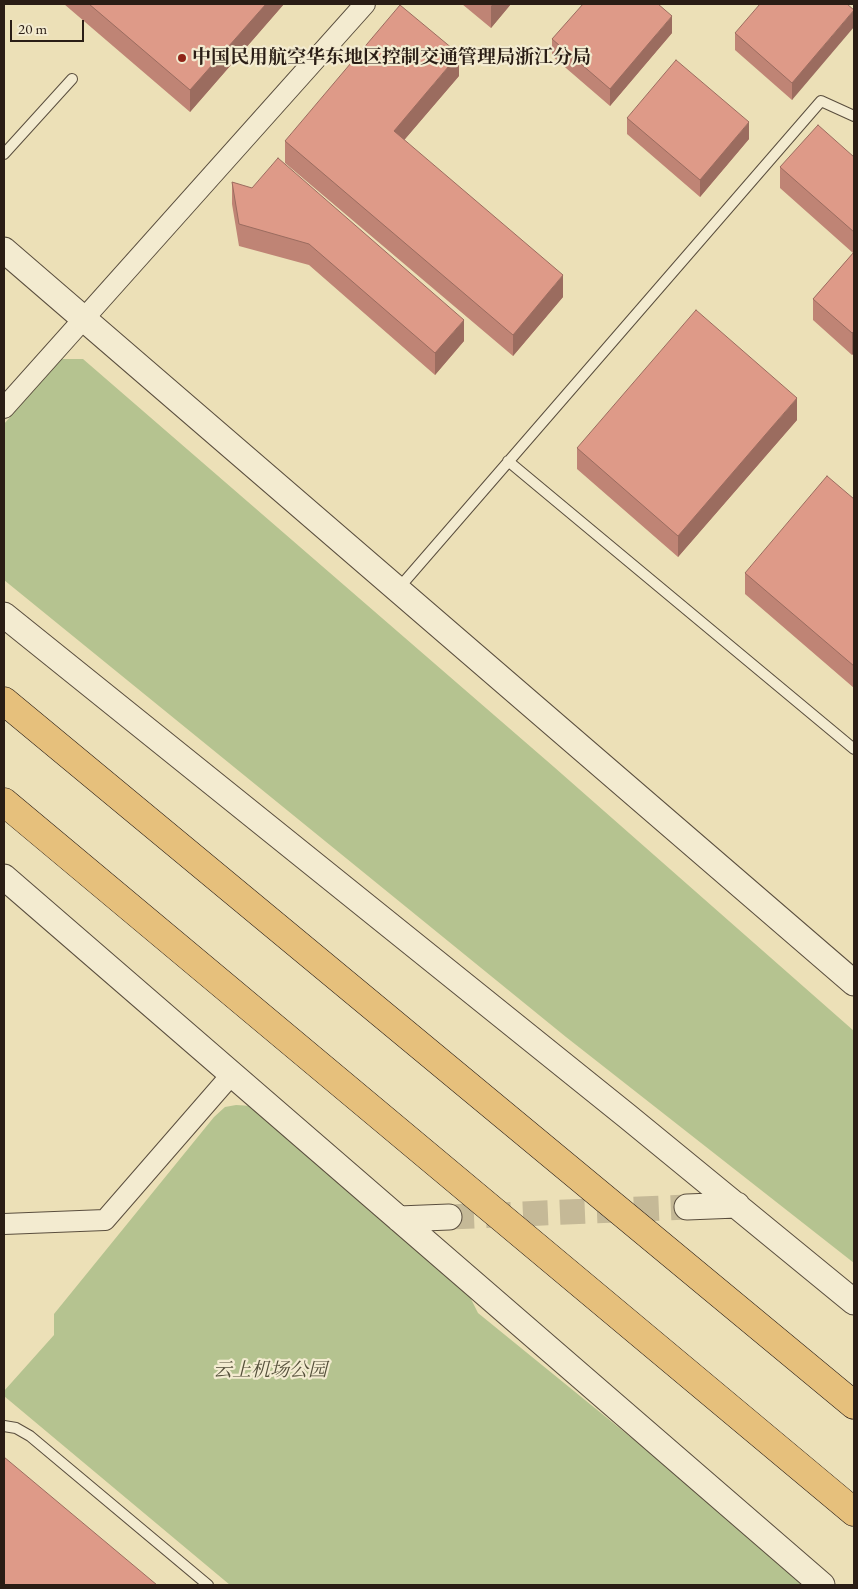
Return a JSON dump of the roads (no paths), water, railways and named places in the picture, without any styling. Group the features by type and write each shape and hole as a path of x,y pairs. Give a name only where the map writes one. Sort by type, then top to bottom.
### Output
{"highway":[{"path":"4,701 854,1405"},
{"path":"4,802 854,1512"}],"street":[{"path":"4,408 365,4"},
{"path":"4,250 854,983"},
{"path":"4,615 854,1302"},
{"path":"4,877 822,1585"},
{"path":"4,1224 105,1220 232,1074"},
{"path":"686,1206 737,1206"},
{"path":"399,1219 448,1217"}],"lane":[{"path":"4,154 72,79"},
{"path":"397,589 821,101 854,116"},
{"path":"508,461 854,749"},
{"path":"4,1426 16,1428 30,1436 208,1585"}],"tunnel":[{"path":"449,1217 687,1207"}],"place":[{"name":"中国民用航空华东地区控制交通管理局浙江分局","path":"182,58"}],"park label":[{"name":"云上机场公园","path":"270,1371"}]}
